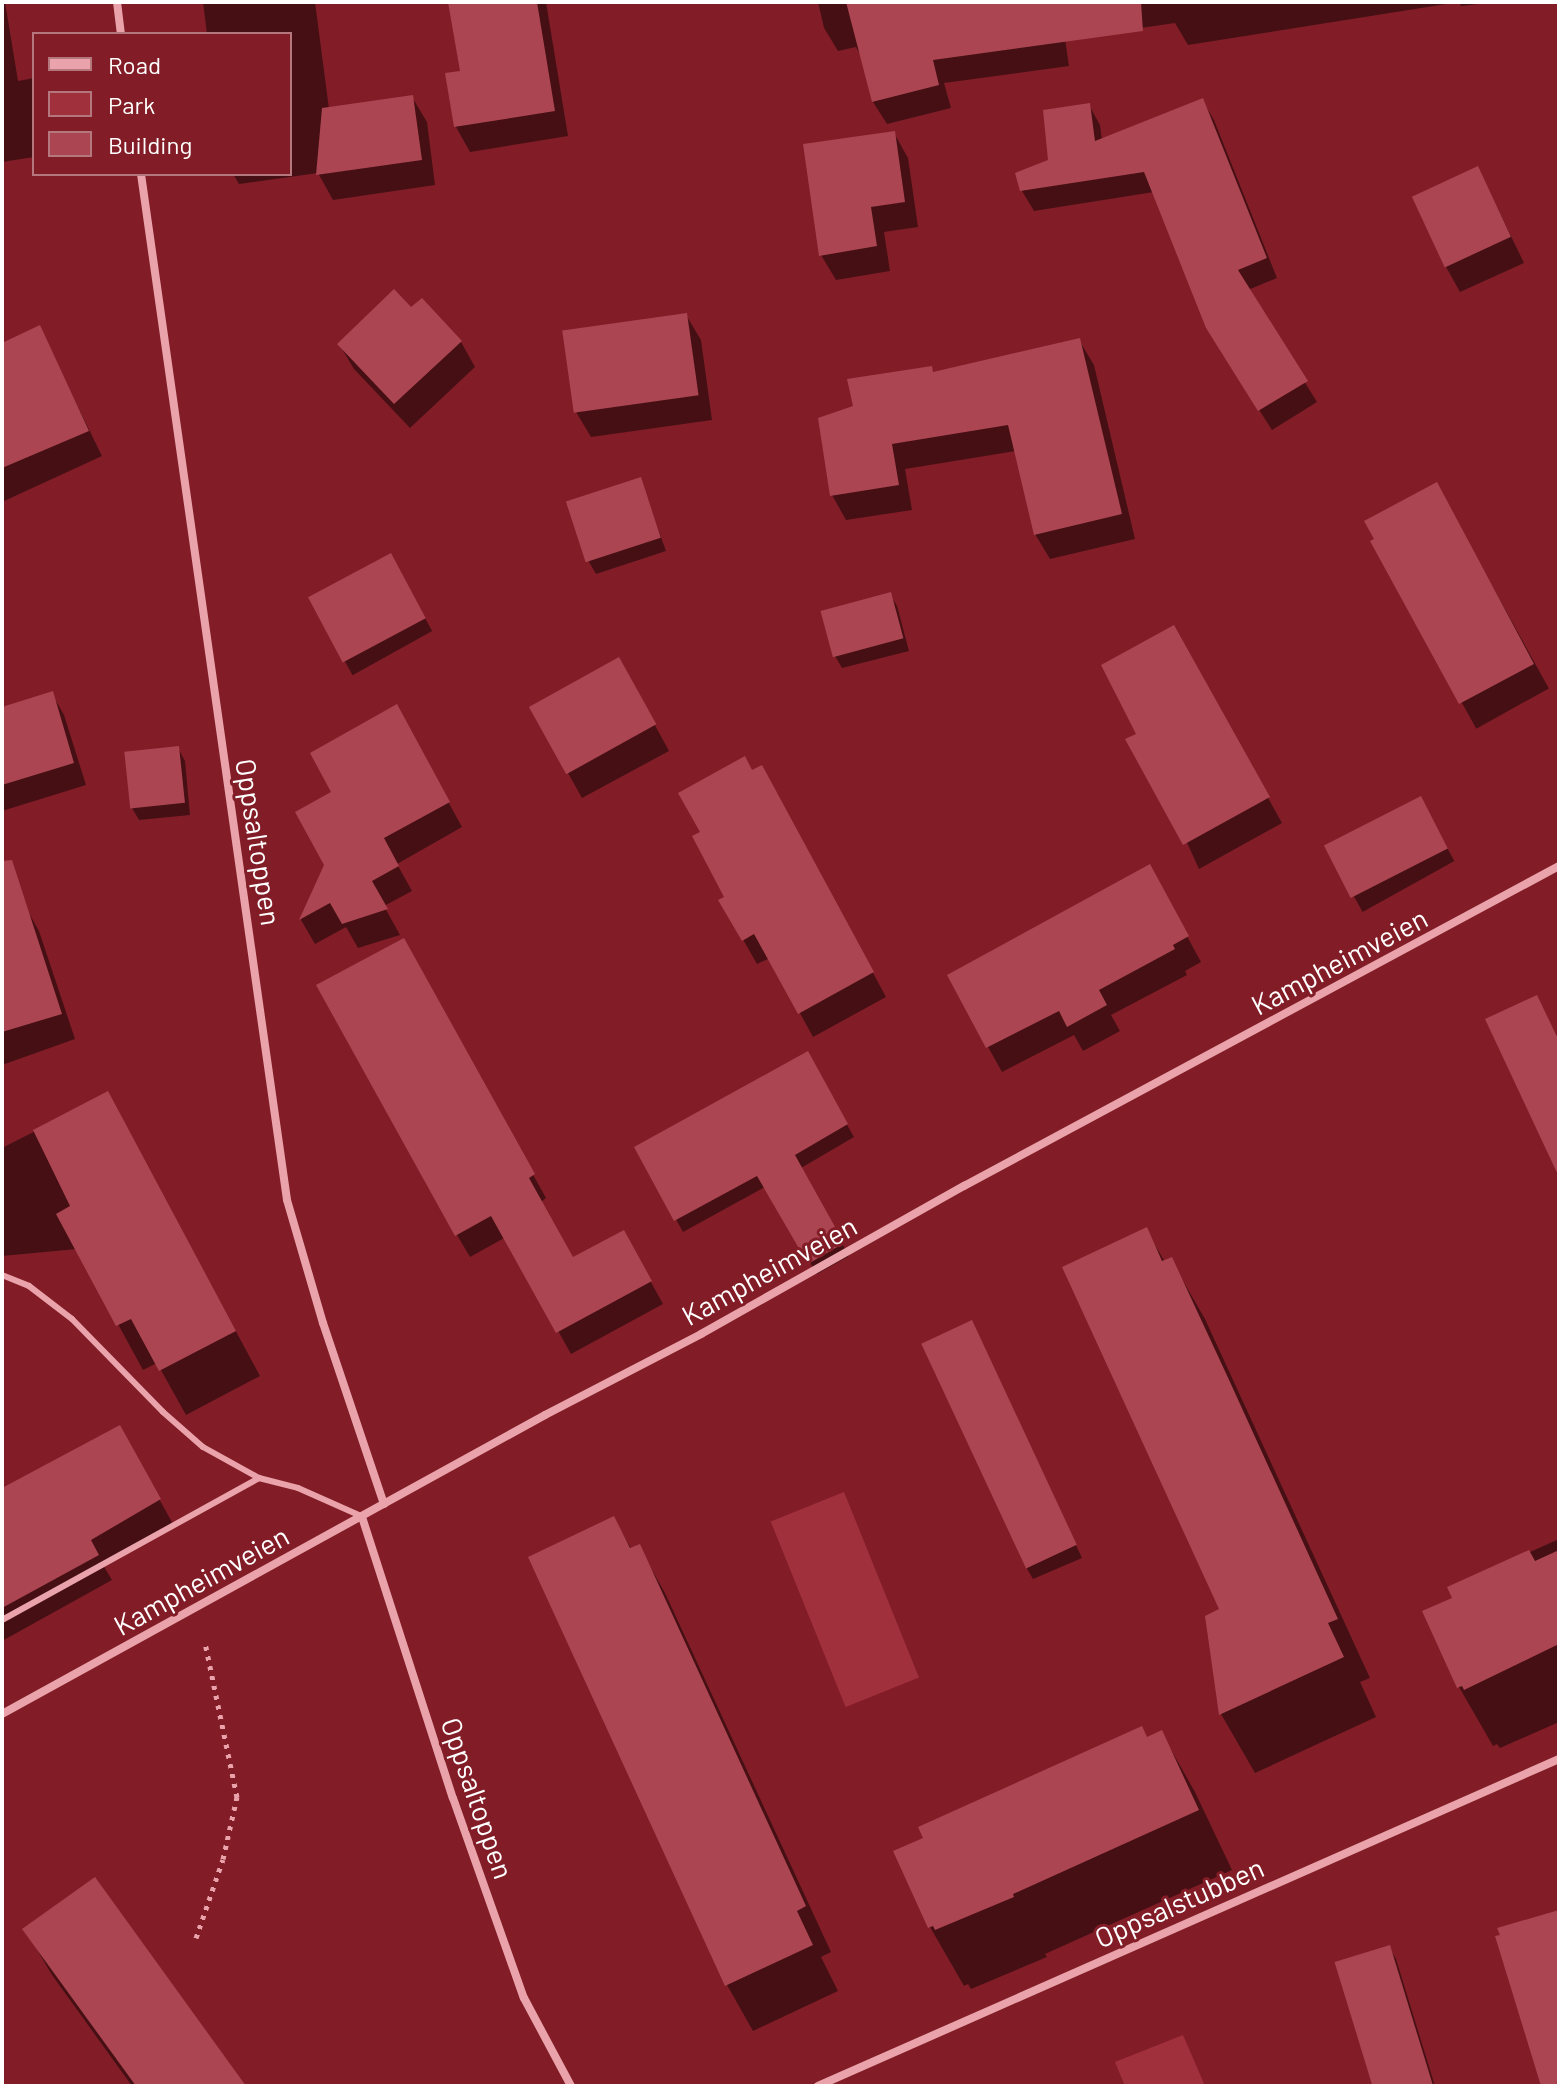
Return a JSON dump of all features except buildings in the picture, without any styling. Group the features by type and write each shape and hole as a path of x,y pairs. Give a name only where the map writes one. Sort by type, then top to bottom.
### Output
{"street":[{"path":"117,2 121,32"},
{"name":"Oppsaltoppen","path":"141,176 287,1200 323,1323 384,1504"},
{"name":"Kampheimveien","path":"2,1714 701,1334 964,1186 1559,866"},
{"name":"Oppsaltoppen","path":"362,1517 453,1798 524,1998 571,2086"},
{"name":"Oppsalstubben","path":"818,2086 1559,1759"}],"lane":[{"path":"2,1275 40,1293 72,1319 163,1412 203,1447 259,1478 298,1488 362,1517"},
{"path":"2,1620 259,1478"}],"path":[{"path":"196,1938 223,1859 237,1797 205,1641"}],"green space":[{"path":"844,1492 919,1677 846,1707 771,1522"},
{"path":"1183,2035 1205,2086 1125,2086 1115,2062"}]}
